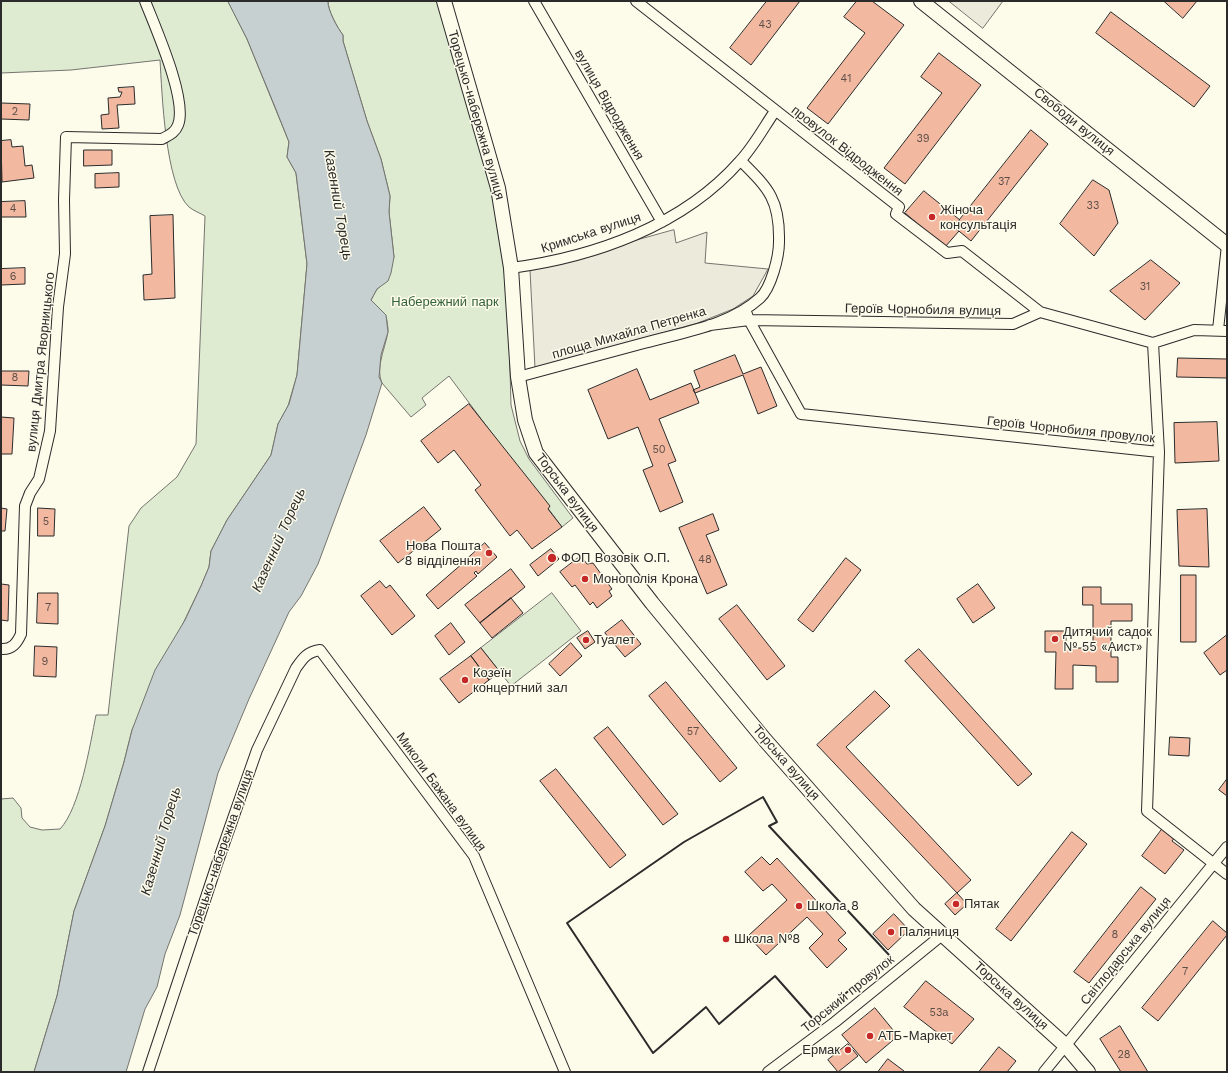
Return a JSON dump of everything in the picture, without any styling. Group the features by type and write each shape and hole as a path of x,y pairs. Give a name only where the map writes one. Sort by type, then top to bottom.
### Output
{"main road":[{"name":"Торецько-набережна вулиця","path":"444,1 498,188 511,268 518,377 525,420"},
{"name":"Свободи вулиця","path":"921,1 1227,245"},
{"name":"Торська вулиця","path":"525,420 536,453 652,603 765,740 914,909 1066,1046 1088,1072"}],"street":[{"name":"вулиця Дмитра Яворницького","path":"4,650 17,643 21,634 26,500 39,479 50,431 58,307 65,254 64,200 66,137 162,139 173,133 178,126 180,118 171,69 145,1"},
{"name":"вулиця Відродження","path":"534,1 662,222"},
{"name":"провулок Відродження","path":"636,1 899,207 896,214 947,253 962,251 1040,312"},
{"name":"Кримська вулиця","path":"511,268 538,264 571,256 632,236 662,222 700,198 741,160 775,111"},
{"name":"площа Михайла Петренка","path":"518,377 710,325 745,309 761,297 771,279 778,257 780,220 772,196 762,181 741,160"},
{"path":"1040,312 1153,343 1194,330 1222,331 1227,245"},
{"name":"Героїв Чорнобиля провулок","path":"745,309 749,320 801,414 1159,452 1147,811 1214,863"},
{"name":"Героїв Чорнобиля вулиця","path":"710,325 749,320 1013,324 1040,312"},
{"path":"1153,343 1159,452"},
{"name":"Торецько-набережна вулиця","path":"148,1072 217,864 257,750 296,668 303,658 311,652 320,650"},
{"name":"Миколи Бажана вулиця","path":"320,650 474,856 565,1072"},
{"name":"Світлодарська вулиця","path":"1044,1072 1227,847"},
{"path":"1214,863 1227,874"},
{"name":"Торський провулок","path":"768,1072 835,1022 942,934"}],"green space":[{"path":"1,1 228,1 247,39 289,142 287,157 296,173 307,264 297,375 288,406 278,424 271,455 227,520 211,551 209,567 201,586 132,730 105,826 74,911 57,996 34,1072 1,1072 1,799 13,798 21,808 22,818 30,827 42,830 60,829 67,819 79,792 96,715 108,715 129,526 141,508 177,477 196,444 205,216 189,207 181,196 175,179 166,137 160,60 71,70 1,73"},
{"name":"Набережний парк","path":"328,1 437,1 494,190 502,241 509,334 511,405 520,441 529,459 573,518 562,527 449,376 422,398 426,405 411,417 382,383 380,377 380,364 387,337 388,325 386,316 371,300 377,289 382,285 394,257 389,212 390,196 381,159 367,121 343,41 343,35 331,14"},
{"path":"552,593 581,631 511,686 481,648"}],"shaded area":[{"path":"949,1 1003,1 983,28"},
{"path":"674,230 676,243 707,232 705,263 768,269 753,296 733,309 698,323 535,368 530,270"}],"water":[{"name":"Казенний Торець","path":"228,1 328,1 331,14 343,35 343,41 367,121 381,159 390,196 389,212 394,257 388,281 377,289 371,300 386,315 388,332 381,355 379,377 382,383 366,435 318,564 301,596 289,612 249,699 218,773 180,915 165,954 157,987 145,1009 126,1072 34,1072 57,996 74,911 105,826 132,730 155,670 185,620 201,586 209,567 211,551 227,520 271,455 278,424 289,404 297,375 307,264 296,173 287,157 289,142 247,39"}],"building":[{"path":"767,1 800,1 751,65 730,48"},
{"path":"857,1 872,1 904,25 828,124 807,108 865,33 844,17"},
{"path":"1164,1 1197,1 1183,18"},
{"path":"1111,12 1210,86 1194,107 1096,33"},
{"path":"939,53 981,85 905,184 884,168 942,93 921,77"},
{"path":"134,87 135,104 117,105 119,128 102,129 101,115 109,114 108,98 120,97 122,92 119,92 118,88"},
{"path":"1,103 30,104 29,120 1,119"},
{"path":"1031,130 1048,144 971,241 954,227"},
{"path":"11,140 12,147 23,146 25,166 32,165 34,178 2,182 1,141"},
{"path":"84,150 112,150 112,165 84,166"},
{"path":"119,173 119,187 95,188 95,174"},
{"path":"1093,180 1109,190 1118,223 1094,256 1060,224"},
{"name":"Жіноча консультація","path":"924,191 960,220 954,227 959,231 945,247 905,213"},
{"path":"25,201 26,217 1,217 1,202"},
{"path":"173,215 175,298 144,300 143,275 152,274 150,216"},
{"path":"1151,260 1180,283 1145,320 1110,291"},
{"path":"25,268 25,284 1,285 1,269"},
{"path":"735,355 743,374 761,367 777,406 758,414 743,375 695,393 693,390 700,387 694,371"},
{"path":"1178,358 1227,359 1227,378 1177,377"},
{"path":"637,369 650,400 691,383 699,403 659,419 676,461 668,464 683,502 660,512 643,470 653,466 638,427 608,439 588,390"},
{"path":"1,371 29,371 28,386 1,385"},
{"path":"469,404 550,506 548,509 562,527 532,549 517,530 510,536 475,490 481,485 454,450 438,463 421,441"},
{"path":"1,417 14,418 12,454 1,454"},
{"path":"1217,422 1219,461 1175,463 1174,423"},
{"path":"424,507 441,529 398,563 380,541"},
{"path":"1,508 7,509 5,531 1,531"},
{"path":"38,508 55,509 54,536 38,536"},
{"path":"1207,509 1209,567 1179,566 1177,510"},
{"path":"713,514 719,530 706,535 727,585 707,594 679,528"},
{"path":"485,543 497,557 478,574 476,571 474,573 477,576 438,609 426,595 463,563 465,565 468,562 466,560"},
{"name":"ФОП Возовік О.П.","path":"551,549 559,559 538,576 530,565"},
{"name":"Монополія Крона","path":"581,556 587,564 593,563 612,589 609,591 612,596 597,608 593,602 590,605 575,585 572,587 560,572"},
{"path":"846,558 861,570 813,632 798,620"},
{"path":"511,569 525,587 480,623 465,605"},
{"path":"1181,575 1196,575 1196,642 1181,642"},
{"path":"380,581 386,588 390,585 415,616 392,635 361,596"},
{"path":"1,584 9,585 8,621 1,620"},
{"path":"978,584 995,608 973,623 957,599"},
{"name":"Дитячий садок № 55 «Аист»","path":"1083,587 1101,587 1101,604 1132,604 1132,621 1111,621 1111,657 1118,657 1118,682 1096,682 1096,666 1073,665 1073,689 1055,689 1056,652 1045,652 1045,631 1066,631 1066,648 1093,648 1093,605 1083,605"},
{"path":"38,593 58,593 58,624 37,623"},
{"path":"511,598 523,613 492,638 480,623"},
{"path":"737,605 785,666 767,680 719,619"},
{"path":"622,620 641,644 625,657 605,633"},
{"path":"451,623 465,642 449,655 435,636"},
{"name":"Туалет","path":"588,631 595,642 585,649 577,638"},
{"path":"1227,635 1227,670 1220,675 1204,653"},
{"path":"571,643 582,656 560,676 549,664"},
{"path":"35,646 57,647 56,677 34,676"},
{"path":"481,648 500,672 489,680 471,656"},
{"path":"919,649 1032,774 1018,786 905,661"},
{"name":"Козеїн концертний зал","path":"471,656 489,680 459,703 440,679"},
{"path":"666,682 737,768 720,782 649,696"},
{"path":"875,691 890,706 846,747 971,880 957,893 817,745"},
{"path":"608,727 678,814 663,825 594,738"},
{"path":"1170,737 1190,738 1189,756 1169,755"},
{"path":"556,769 626,855 610,868 540,781"},
{"path":"1227,779 1227,796 1219,790"},
{"path":"1163,828 1175,837 1172,841 1184,850 1165,874 1142,856"},
{"path":"1072,832 1087,844 1011,941 996,929"},
{"path":"762,857 770,865 777,858 846,933 838,940 847,949 827,968 809,948 823,934 807,917 766,955 748,936 787,900 772,884 763,891 745,872"},
{"path":"1141,887 1156,899 1089,983 1074,972"},
{"name":"Пятак","path":"957,893 967,904 955,915 945,904"},
{"name":"Паляниця","path":"894,914 909,930 888,950 873,934"},
{"path":"1213,921 1227,933 1227,935 1158,1021 1142,1008"},
{"path":"926,981 974,1019 952,1044 904,1007"},
{"name":"АТБ-Маркет","path":"875,1008 898,1036 866,1063 842,1035"},
{"path":"1120,1026 1148,1072 1121,1072 1100,1039"},
{"path":"848,1044 858,1056 838,1072 828,1060"},
{"path":"999,1047 1016,1061 1007,1072 979,1072"},
{"path":"888,1059 904,1071 878,1072"}],"wall":[{"path":"763,797 777,822 769,826 890,956 814,1020 775,976 719,1024 706,1007 653,1053 567,923 684,842 763,797"}],"place":[{"name":"Жіноча консультація","path":"932,217"},
{"name":"Нова Пошта 8 відділення","path":"489,553"},
{"name":"ФОП Возовік О.П.","path":"552,558"},
{"name":"Монополія Крона","path":"585,579"},
{"name":"Дитячий садок № 55 «Аист»","path":"1055,639"},
{"name":"Туалет","path":"586,640"},
{"name":"Козеїн концертний зал","path":"465,680"},
{"name":"Пятак","path":"956,904"},
{"name":"Школа 8","path":"799,906"},
{"name":"Паляниця","path":"891,932"},
{"name":"Школа №8","path":"726,939"},
{"name":"АТБ-Маркет","path":"870,1036"},
{"name":"Ермак","path":"848,1050"}]}
